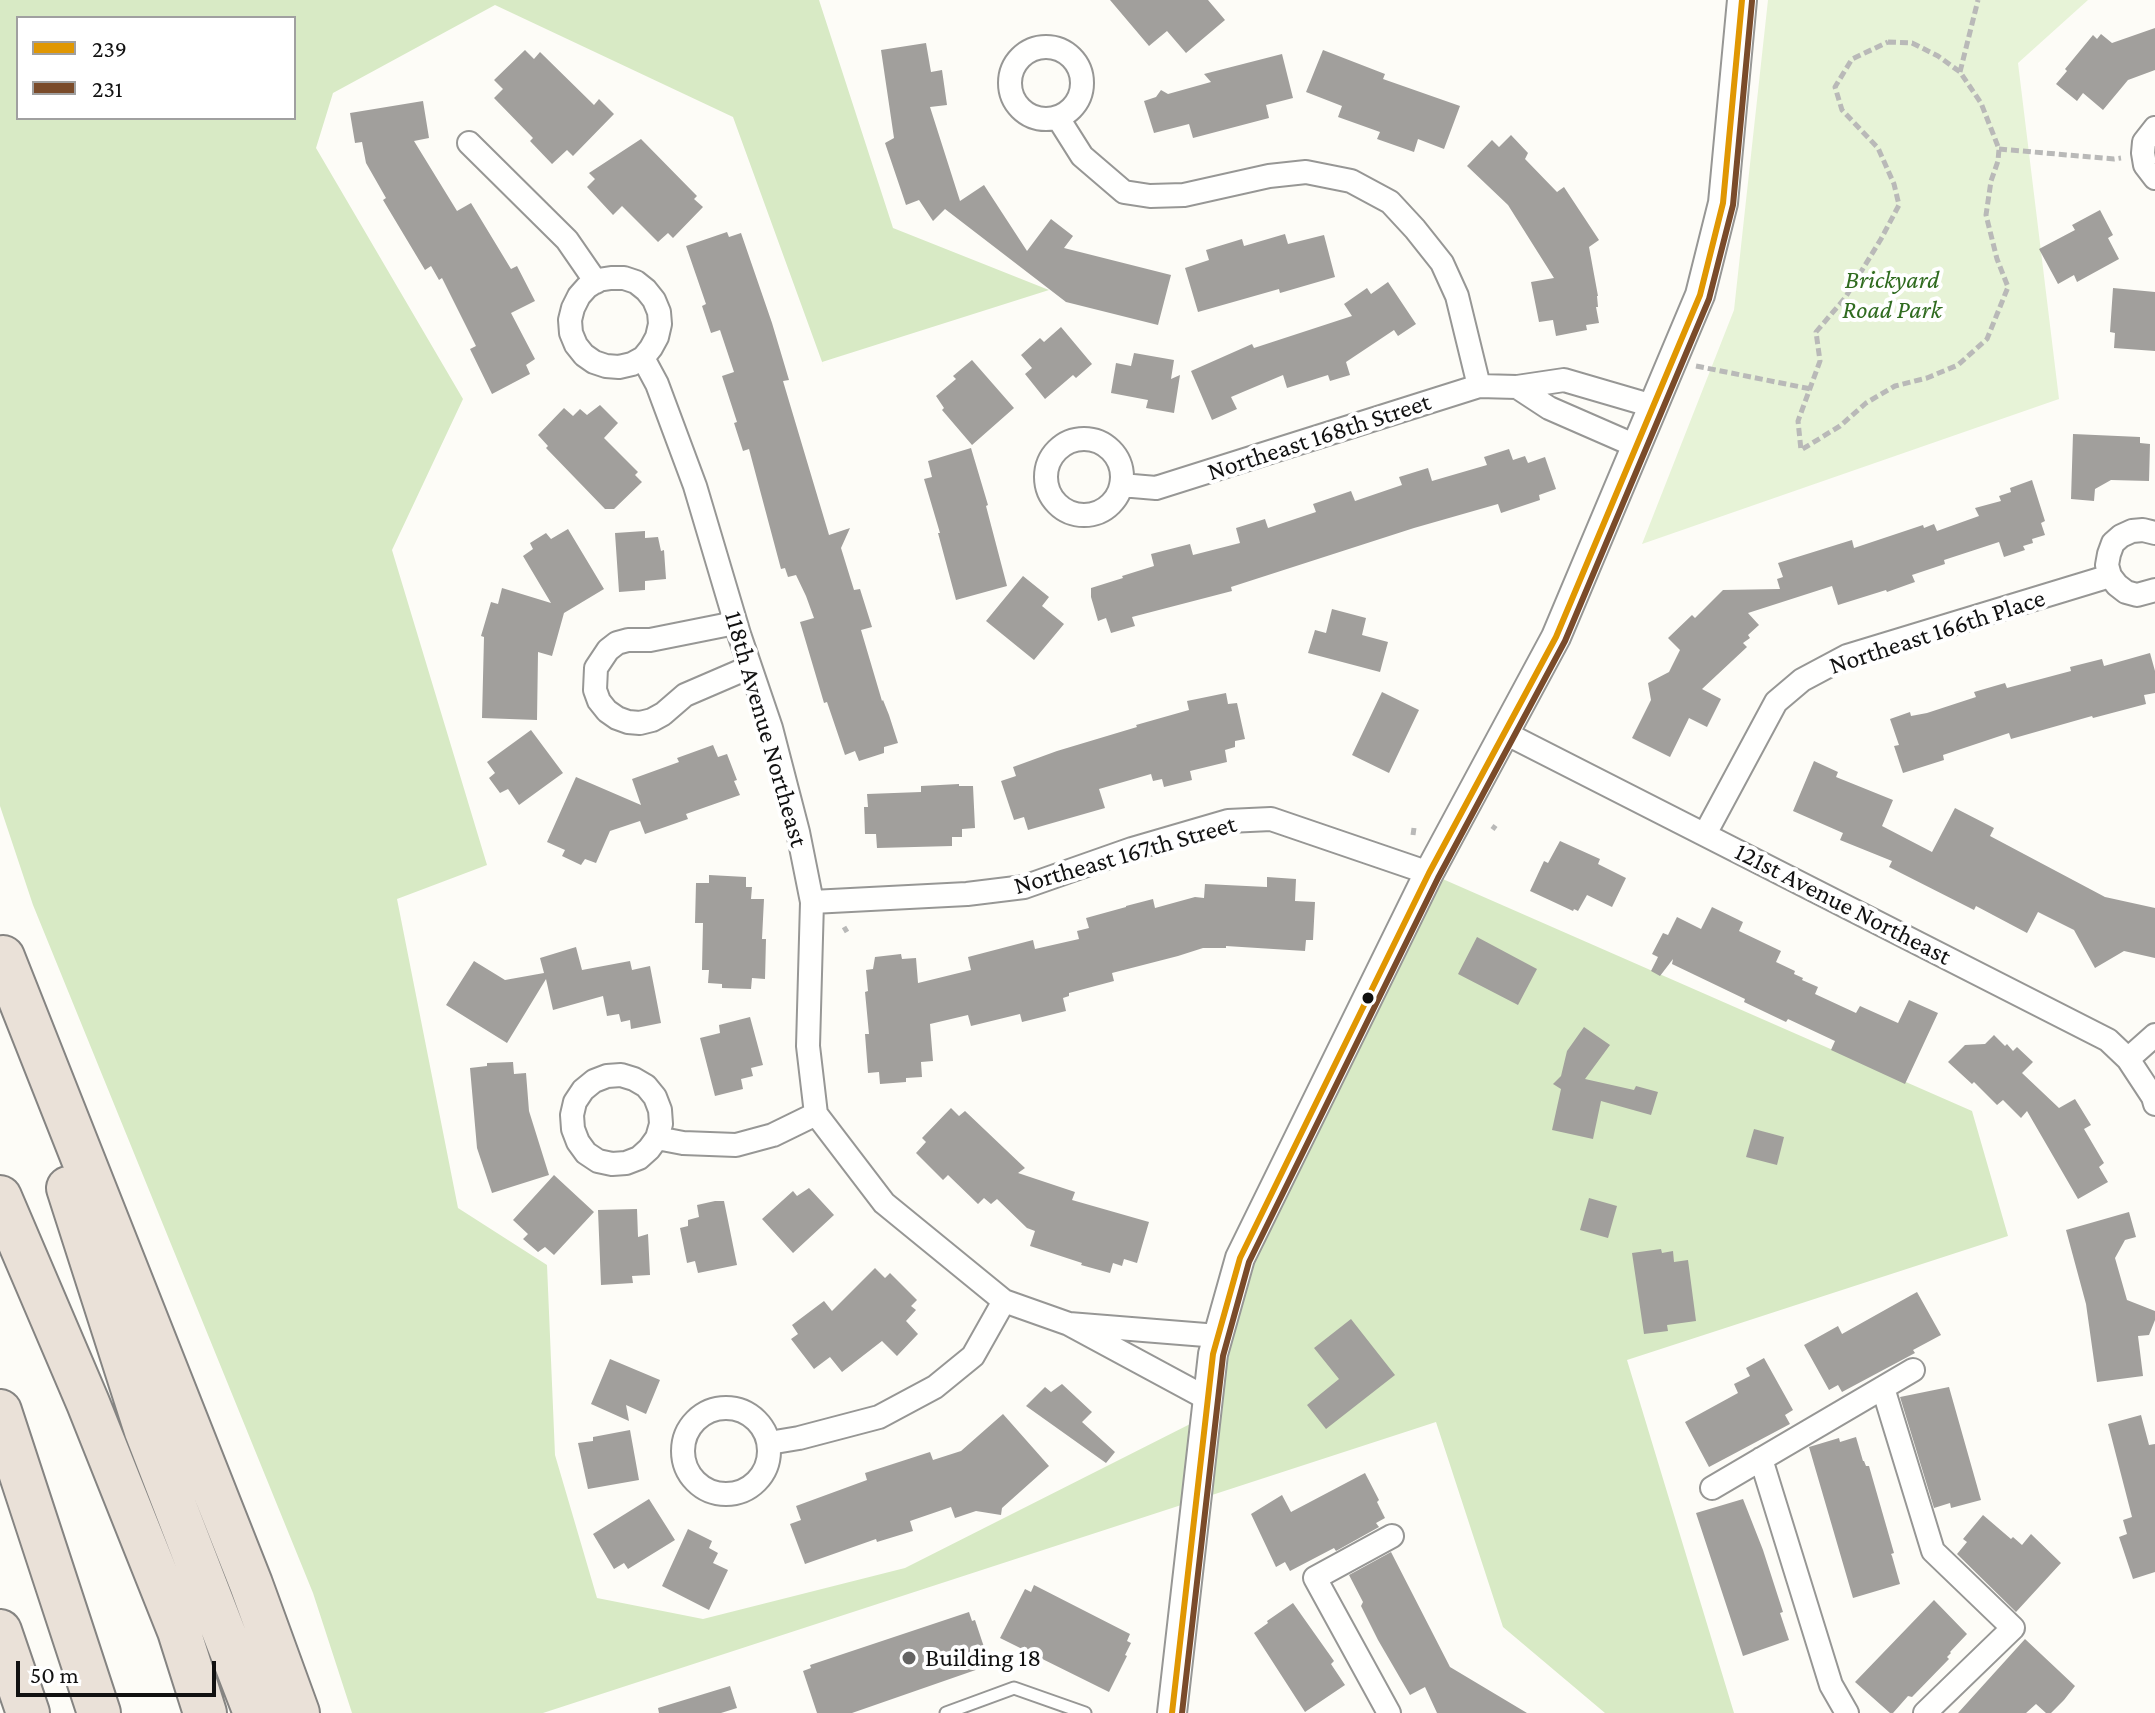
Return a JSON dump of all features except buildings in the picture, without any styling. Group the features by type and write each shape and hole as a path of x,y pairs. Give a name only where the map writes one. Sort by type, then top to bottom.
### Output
{"highway":[{"path":"1,952 76,1217 146,1431 255,1713"},
{"path":"1,952 246,1572 298,1713"},
{"path":"0,1197 179,1631 205,1713"},
{"path":"0,1411 99,1713"},
{"path":"0,1491 73,1713"},
{"path":"0,1631 28,1713"}],"street":[{"path":"1172,1713 1213,1354 1240,1258 1429,873 1556,637 1700,295 1723,203 1742,0"},
{"path":"1058,118 1082,156 1124,192 1150,196 1184,195 1269,176 1306,172 1351,181 1390,202 1442,263 1457,296 1479,386"},
{"path":"2155,128 2144,142 2143,154 2145,165 2155,178"},
{"path":"469,143 567,240 596,282"},
{"path":"611,278 624,278 636,282 654,300 660,324 657,337 643,358 619,367 606,366 584,355 576,345 570,320 579,296 587,287 611,278"},
{"name":"118th Avenue Northeast","path":"643,358 657,384 695,486 735,623 771,728 798,832 812,902 808,1046 816,1114"},
{"name":"Northeast 168th Street","path":"1121,485 1156,488 1479,386 1517,387 1564,380 1653,406"},
{"path":"1517,387 1549,408 1636,446"},
{"path":"2155,533 2143,530 2121,536 2113,543 2107,565 2110,576 2126,592 2137,595 2155,590"},
{"name":"Northeast 166th Place","path":"1705,834 1776,702 1802,680 1847,656 2110,576"},
{"path":"735,623 650,640 617,643 596,668 595,690 607,711 628,722 640,723 663,714 685,695 750,667"},
{"name":"121st Avenue Northeast","path":"1505,733 2108,1040 2128,1059 2155,1104"},
{"name":"Northeast 167th Street","path":"812,902 967,894 1024,887 1132,849 1228,821 1271,819 1429,873"},
{"path":"2128,1059 2155,1035"},
{"path":"621,1075 634,1079 646,1086 655,1097 661,1124 657,1138 639,1158 626,1163 598,1161 586,1153 578,1142 573,1129 575,1102 594,1081 621,1075"},
{"path":"657,1138 683,1143 736,1145 773,1135 816,1114 884,1203 1004,1301 1069,1324 1208,1399"},
{"path":"769,1443 879,1417 935,1387 973,1356 1004,1301"},
{"path":"1069,1324 1218,1336"},
{"path":"1712,1488 1913,1370"},
{"path":"1883,1388 1933,1551 2013,1628 1925,1713"},
{"path":"1761,1459 1831,1685 1847,1713"},
{"path":"1389,1713 1315,1578 1392,1536"}],"lane":[{"path":"946,1713 1014,1688 1085,1713"}],"path":[{"path":"1960,72 1978,0"},
{"path":"1888,42 1912,43 1960,72 1981,103 1999,149 1986,215 2008,287 1987,339 1958,365 1927,378 1895,386 1801,450 1798,421 1820,361 1816,332 1845,298 1899,205 1894,184 1878,148 1842,110 1835,87 1852,59 1888,42"},
{"path":"1999,149 2114,159 2143,154"},
{"path":"1672,361 1811,389"}],"green space":[{"path":"0,0 819,0 893,228 1049,290 822,362 733,117 495,5 333,93 316,148 463,399 392,550 487,865 397,899 458,1208 547,1265 555,1455 597,1598 703,1619 905,1568 1206,1416 1239,1257 1429,873 1972,1111 2008,1236 1627,1360 1734,1713 1605,1713 1503,1627 1436,1422 543,1713 352,1713 313,1593 33,905 0,806"},
{"name":"Brickyard Road Park","path":"1768,0 2088,0 2018,63 2059,399 1642,544 1734,310"}],"transit line":[{"name":"239","path":"1172,1713 1213,1354 1240,1258 1429,873 1556,637 1700,295 1723,203 1742,0"},
{"name":"231","path":"1182,1713 1223,1356 1249,1262 1438,878 1565,641 1709,299 1733,205 1752,1"}],"place":[{"name":"Building 18","path":"909,1658"}]}
